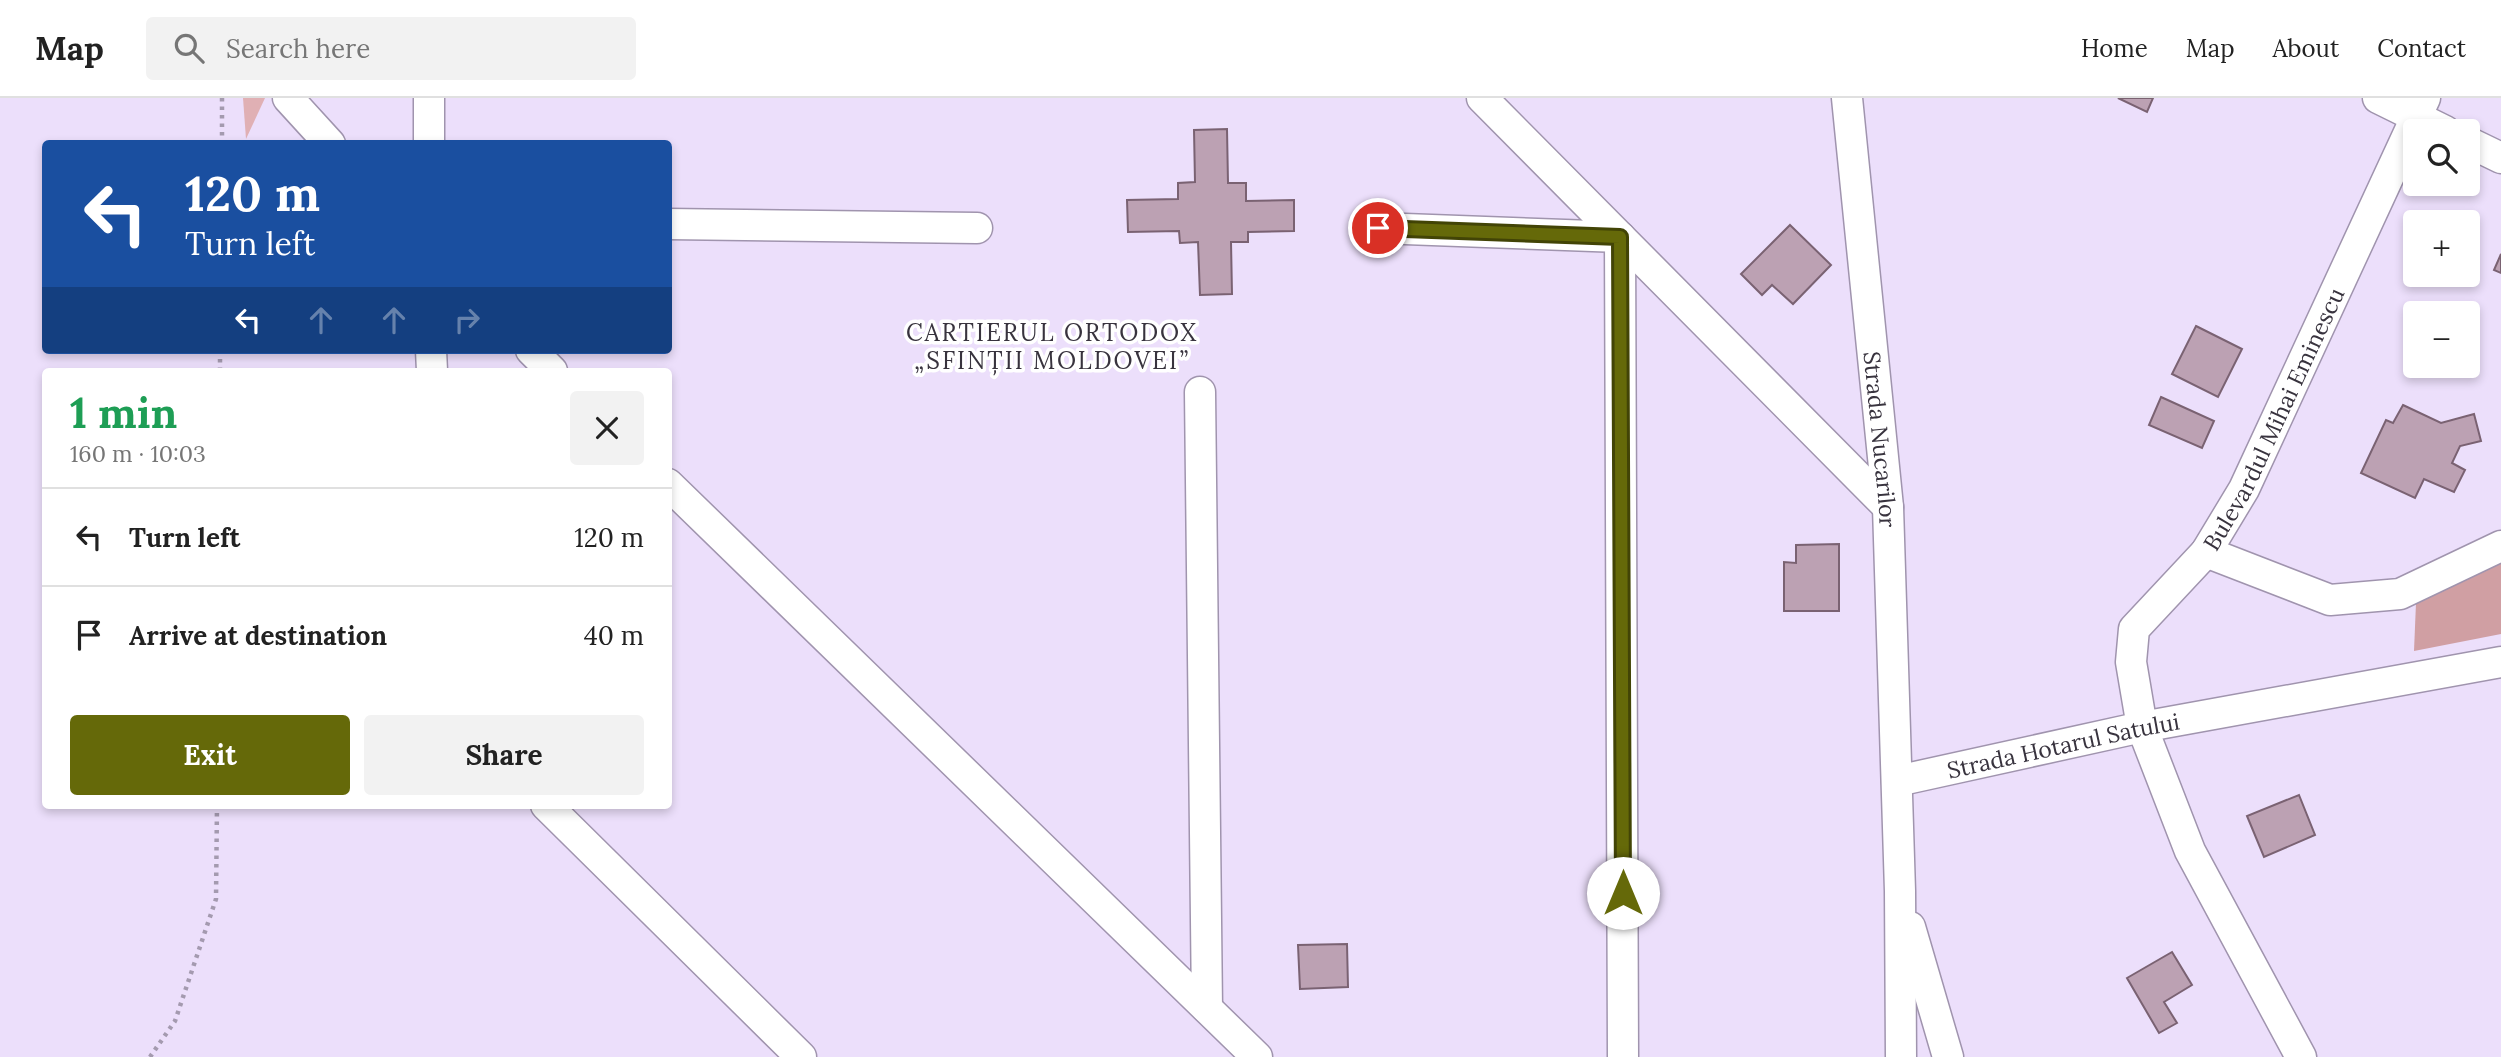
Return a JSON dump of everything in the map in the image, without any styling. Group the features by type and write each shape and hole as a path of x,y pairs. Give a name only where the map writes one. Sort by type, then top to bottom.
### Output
{"street":[{"path":"288,98 326,140"},
{"path":"429,98 429,140"},
{"path":"1482,98 1888,507"},
{"name":"Strada Nucarilor","path":"1847,98 1888,507 1897,781"},
{"path":"2378,98 2421,108"},
{"name":"Bulevardul Mihai Eminescu","path":"2301,1057 2190,851 2142,727 2131,662 2134,629 2206,552 2245,489 2421,108"},
{"path":"2480,148 2501,158"},
{"path":"672,224 977,228"},
{"path":"1378,228 1620,237"},
{"path":"1620,237 1623,1057"},
{"path":"535,354 549,368"},
{"path":"1200,392 1207,1008"},
{"path":"672,488 1257,1057"},
{"path":"2206,552 2330,600 2400,594 2501,546"},
{"name":"Strada Hotarul Satului","path":"1897,781 2142,727 2501,662"},
{"path":"1897,781 1901,1057"},
{"path":"550,809 802,1057"},
{"path":"1900,891 1948,1057"}],"path":[{"path":"222,98 222,140"},
{"path":"150,1057 175,1021 216,899 217,809"}],"shaded area":[{"path":"243,98 265,98 246,139"},
{"path":"2501,561 2501,634 2414,651 2416,603"}],"building":[{"path":"2118,98 2153,98 2147,112"},
{"path":"1227,129 1228,183 1246,183 1246,201 1294,200 1294,231 1248,232 1248,242 1231,242 1232,294 1200,295 1198,242 1180,243 1179,231 1128,232 1127,200 1178,199 1178,183 1195,182 1194,130"},
{"path":"1790,225 1831,265 1793,304 1772,285 1762,295 1741,274"},
{"path":"2501,254 2501,273 2494,270"},
{"path":"2196,326 2242,349 2218,397 2172,374"},
{"path":"2161,397 2214,421 2202,448 2149,425"},
{"path":"2403,405 2441,423 2474,414 2481,441 2460,446 2452,463 2465,470 2454,492 2424,479 2415,498 2361,473 2386,420 2393,423"},
{"path":"1839,544 1839,611 1784,611 1784,562 1796,563 1796,545"},
{"path":"2299,795 2315,835 2264,857 2247,816"},
{"path":"1347,944 1348,987 1300,989 1298,945"},
{"path":"2172,952 2192,985 2164,1002 2177,1023 2159,1033 2127,978"}],"district":[{"name":"CARTIERUL ORTODOX „SFINȚII MOLDOVEI”","path":"1052,346"}],"route":[{"path":"1378,228 1620,237 1623,893"}]}
